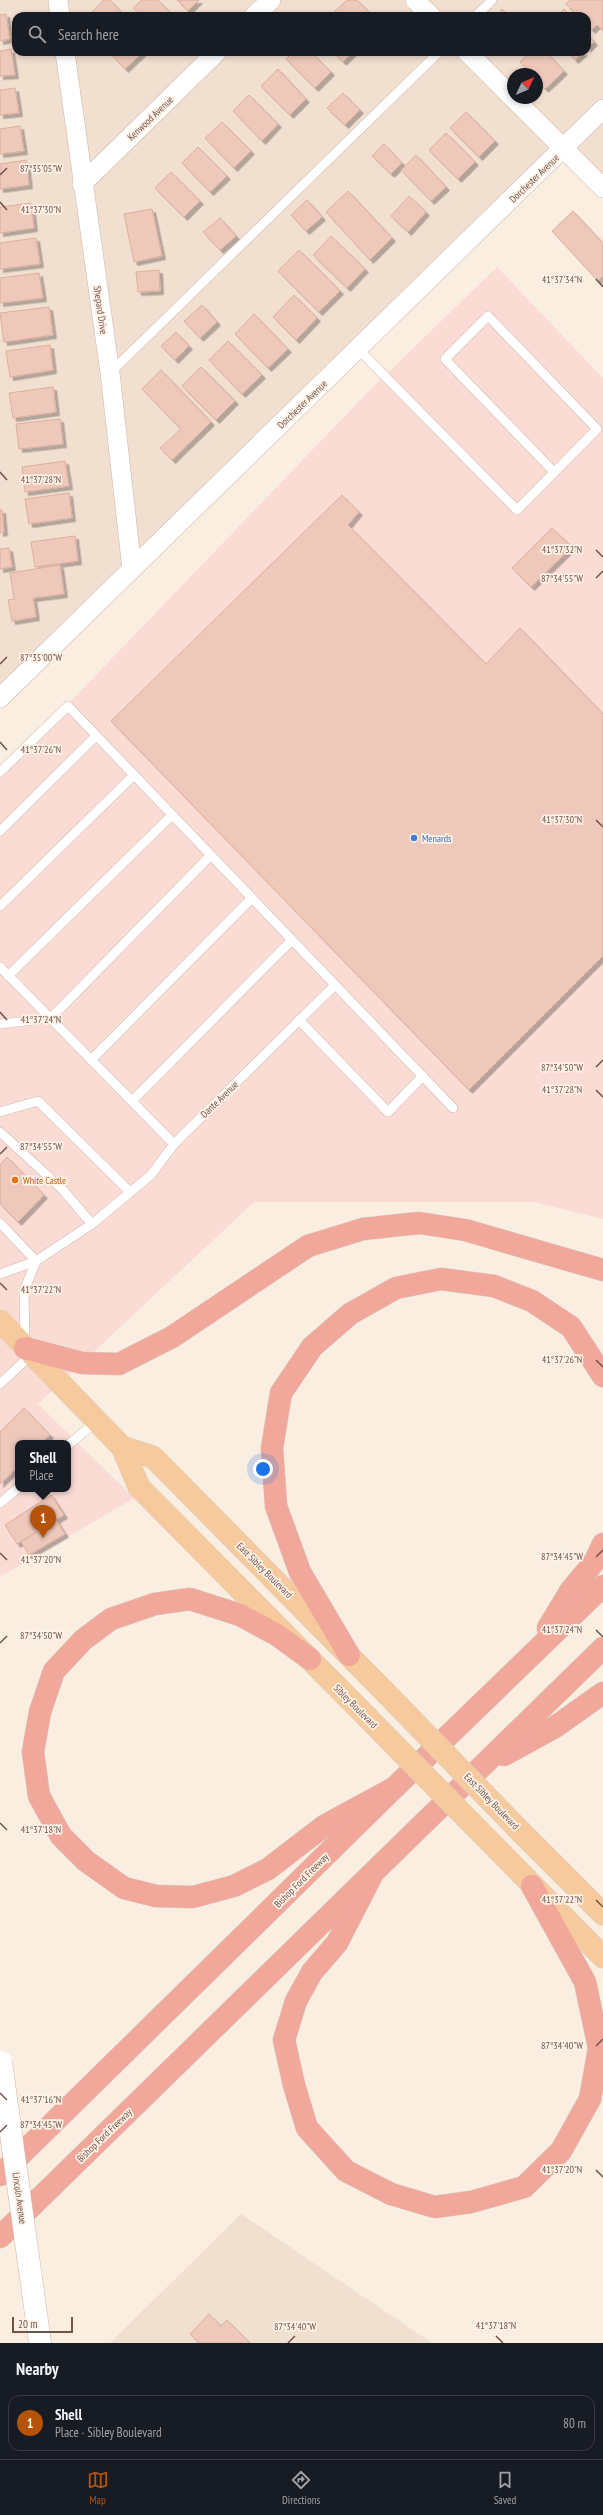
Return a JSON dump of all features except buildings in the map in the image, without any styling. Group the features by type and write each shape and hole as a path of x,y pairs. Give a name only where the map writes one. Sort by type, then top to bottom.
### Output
{"highway":[{"path":"14,1339 82,1363 119,1364 172,1337 308,1246 363,1229 419,1223 465,1230 603,1270"},
{"path":"349,1655 300,1572 276,1506 272,1448 281,1393 312,1347 350,1314 396,1288 440,1279 494,1286 532,1301 571,1328 603,1376"},
{"path":"529,1658 571,1590 595,1560 603,1544"},
{"name":"Bishop Ford Freeway","path":"0,2175 394,1788 603,1586"},
{"path":"310,1659 277,1635 240,1615 190,1599 155,1604 111,1619 83,1640 54,1671 40,1712 33,1752 39,1796 61,1836 86,1861 124,1888 156,1896 193,1897 234,1886 268,1869 324,1826 394,1788"},
{"name":"Bishop Ford Freeway","path":"0,2237 603,1648"},
{"path":"482,1767 555,1727 603,1693"},
{"path":"372,1875 337,1943 312,1972 296,2001 284,2040 294,2085 307,2128 346,2171 391,2194 435,2207 471,2202 524,2187 561,2151 590,2099 599,2048 585,1982 532,1886"}],"main road":[{"name":"East Sibley Boulevard","path":"14,1339 122,1446 154,1457 603,1914"},
{"name":"Sibley Boulevard","path":"122,1446 139,1487 603,1957"}],"street":[{"path":"58,0 60,12"},
{"path":"258,12 270,0"},
{"path":"415,0 427,12"},
{"name":"Shepard Drive","path":"66,56 82,184 110,373 132,569"},
{"name":"Kenwood Avenue","path":"82,184 213,56"},
{"path":"471,56 603,188"},
{"name":"Dorchester Avenue","path":"0,697 603,110"},
{"name":"Lincoln Avenue","path":"1,2058 40,2343"}],"lane":[{"path":"480,12 492,0"},
{"path":"110,373 435,56"},
{"path":"358,349 516,510 598,429 488,316 445,359 554,472"},
{"path":"0,772 68,706 453,1108"},
{"path":"0,831 96,736"},
{"path":"0,906 134,775"},
{"path":"8,976 172,815"},
{"path":"0,1024 50,1018 211,856"},
{"path":"91,1060 252,898"},
{"path":"132,1101 292,940"},
{"path":"0,967 174,1144"},
{"name":"Dante Avenue","path":"0,1274 36,1262 92,1224 151,1175 174,1144 335,985"},
{"path":"299,1020 388,1112 423,1076"},
{"path":"0,1112 38,1102 130,1192"},
{"path":"0,1132 63,1190 92,1224"},
{"path":"0,1223 36,1262 24,1291 14,1339 0,1384"},
{"path":"71,1443 97,1421"},
{"path":"0,1503 15,1490"}],"shaded area":[{"path":"0,0 603,0 603,188 564,149 0,698"},
{"path":"497,267 603,378 603,1219 534,1202 254,1202 38,1404 134,1498 0,1577 0,775 369,391"},
{"path":"241,2214 432,2343 110,2343"}],"place":[{"name":"Menards","path":"414,838"},
{"name":"White Castle","path":"15,1180"},
{"name":"Shell","path":"43,1538"}]}
